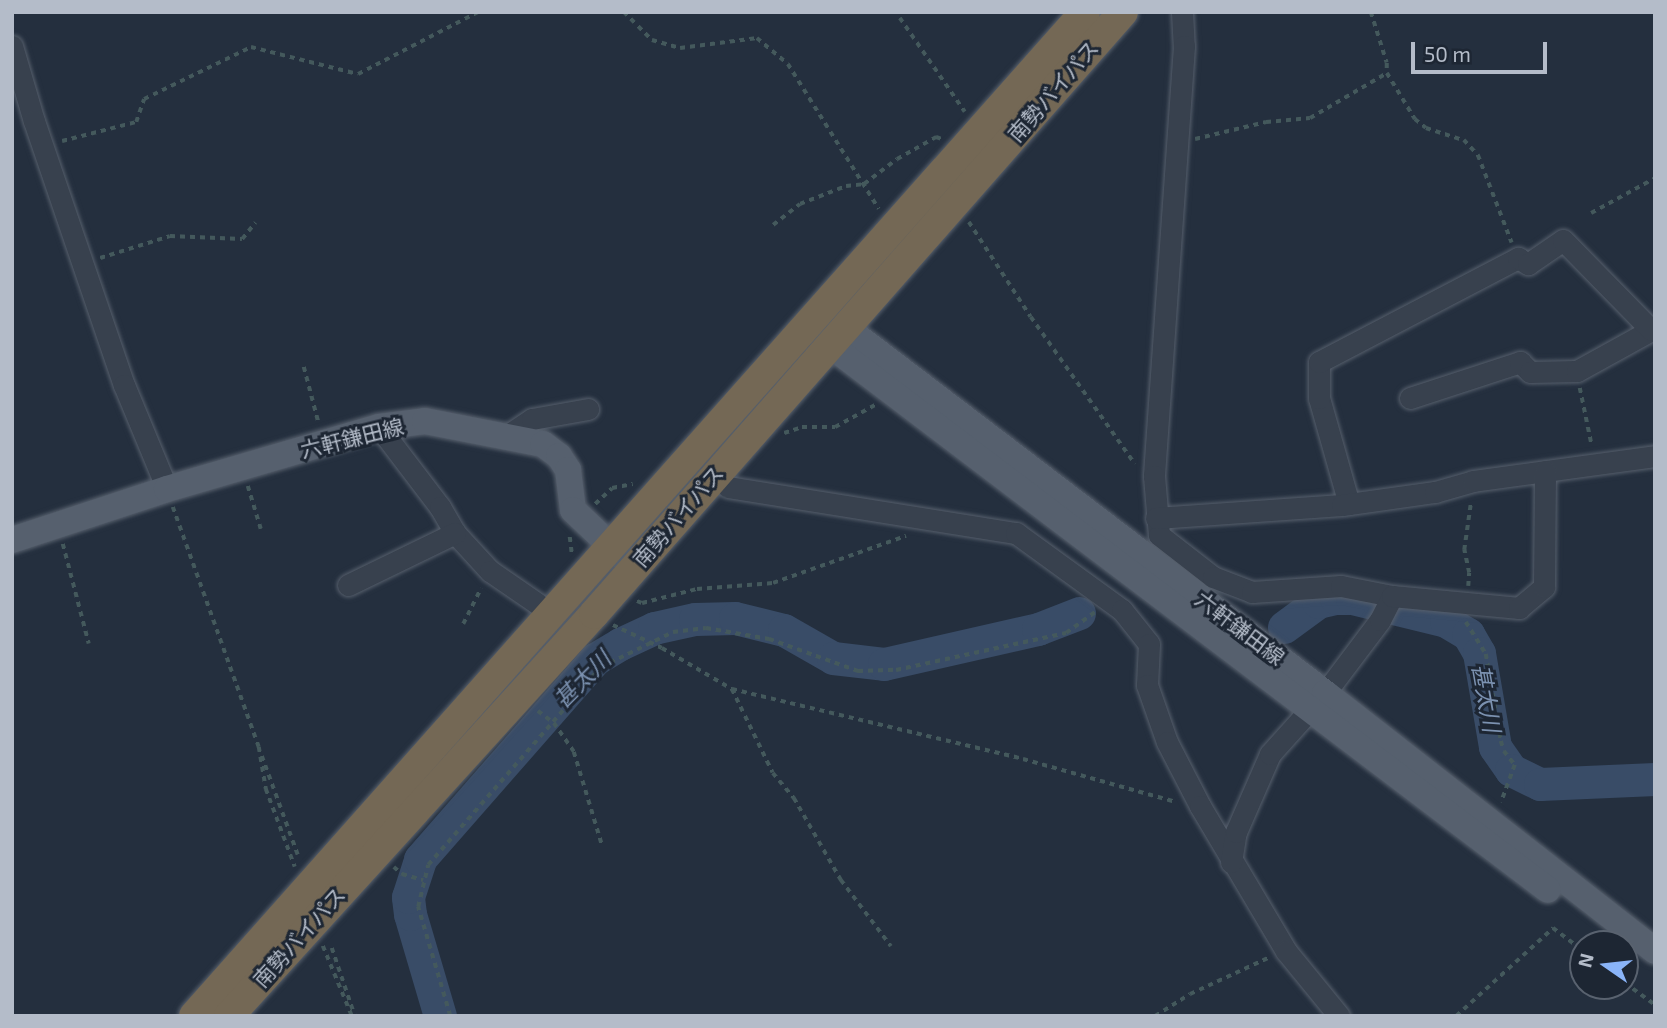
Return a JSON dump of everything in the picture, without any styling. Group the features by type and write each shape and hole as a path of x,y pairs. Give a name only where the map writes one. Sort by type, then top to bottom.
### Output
{"highway":[{"name":"南勢バイパス","path":"826,327 1085,12"},
{"name":"南勢バイパス","path":"194,1016 308,886 622,557 826,327 1123,12"},
{"name":"南勢バイパス","path":"229,1016 594,614 622,557"}],"main road":[{"name":"六軒鎌田線","path":"826,327 1317,701 1655,951"},
{"name":"六軒鎌田線","path":"12,540 167,489 323,443 379,427 425,421 543,444 559,456 568,470 573,510 622,557"},
{"name":"六軒鎌田線","path":"1317,701 1602,930"},
{"path":"1639,959 1655,971"}],"street":[{"path":"1182,12 1184,46 1154,476 1156,519 1160,535 1213,577 1252,592 1341,586 1392,597 1519,608 1544,587 1545,471"},
{"path":"12,46 44,150 124,384 167,489"},
{"path":"1349,505 1319,398 1319,362 1518,258 1528,264 1563,240 1653,329 1577,371 1531,372 1520,362 1410,398"},
{"path":"505,437 532,419 588,409"},
{"path":"379,427 440,507 456,533 490,570 537,604"},
{"path":"1156,519 1349,505 1545,471 1655,456"},
{"path":"728,487 1016,533 1122,610 1149,644 1147,685 1167,743 1200,806 1286,951 1339,1016"},
{"path":"348,585 456,533"},
{"path":"1231,862 1236,832 1270,754 1317,701 1380,620 1392,597"}],"path":[{"path":"44,150 64,140 136,122 144,99 251,47 358,74 478,12"},
{"path":"624,12 653,40 680,48 757,38 788,64 884,215"},
{"path":"1371,12 1387,63 1387,73 1420,123 1426,128 1464,141 1478,155 1518,258"},
{"path":"900,18 969,117"},
{"path":"1176,140 1193,139 1266,122 1310,118 1387,73"},
{"path":"773,225 800,204 846,186 864,184 897,159 936,137 947,140"},
{"path":"1591,213 1655,177"},
{"path":"964,215 1031,317 1137,467 1154,476"},
{"path":"84,262 170,236 242,239 255,223"},
{"path":"304,367 323,443"},
{"path":"1577,371 1596,465"},
{"path":"242,467 261,529"},
{"path":"167,489 298,855"},
{"path":"50,527 61,536 89,644"},
{"path":"629,598 642,603 697,589 773,583 889,540 914,534"},
{"path":"463,624 490,570"},
{"path":"450,1016 418,907 428,865 601,667 673,632 706,628 769,639 858,671 895,670 1066,633 1096,611 1107,618"},
{"path":"626,630 732,689 1200,806"},
{"path":"732,689 773,773 794,798 841,880 891,946"},
{"path":"532,708 554,723 574,752 602,845"},
{"path":"259,747 266,789 292,864 308,886"},
{"path":"1500,806 1515,765"},
{"path":"391,865 402,874 423,880"},
{"path":"1456,1016 1553,928 1569,940"},
{"path":"322,942 353,1016"},
{"path":"332,948 353,1016"},
{"path":"1155,1016 1246,966 1286,951"},
{"path":"1639,993 1655,1005"}],"waterway":[{"name":"甚太川","path":"1284,627 1318,602 1336,598 1352,598 1446,621 1468,634 1479,653 1495,747 1511,770 1540,784 1655,779"},
{"name":"甚太川","path":"440,1016 410,914 408,897 420,859 595,659 654,628 695,619 735,618 784,630 833,658 884,664 1038,629 1079,613"}]}
